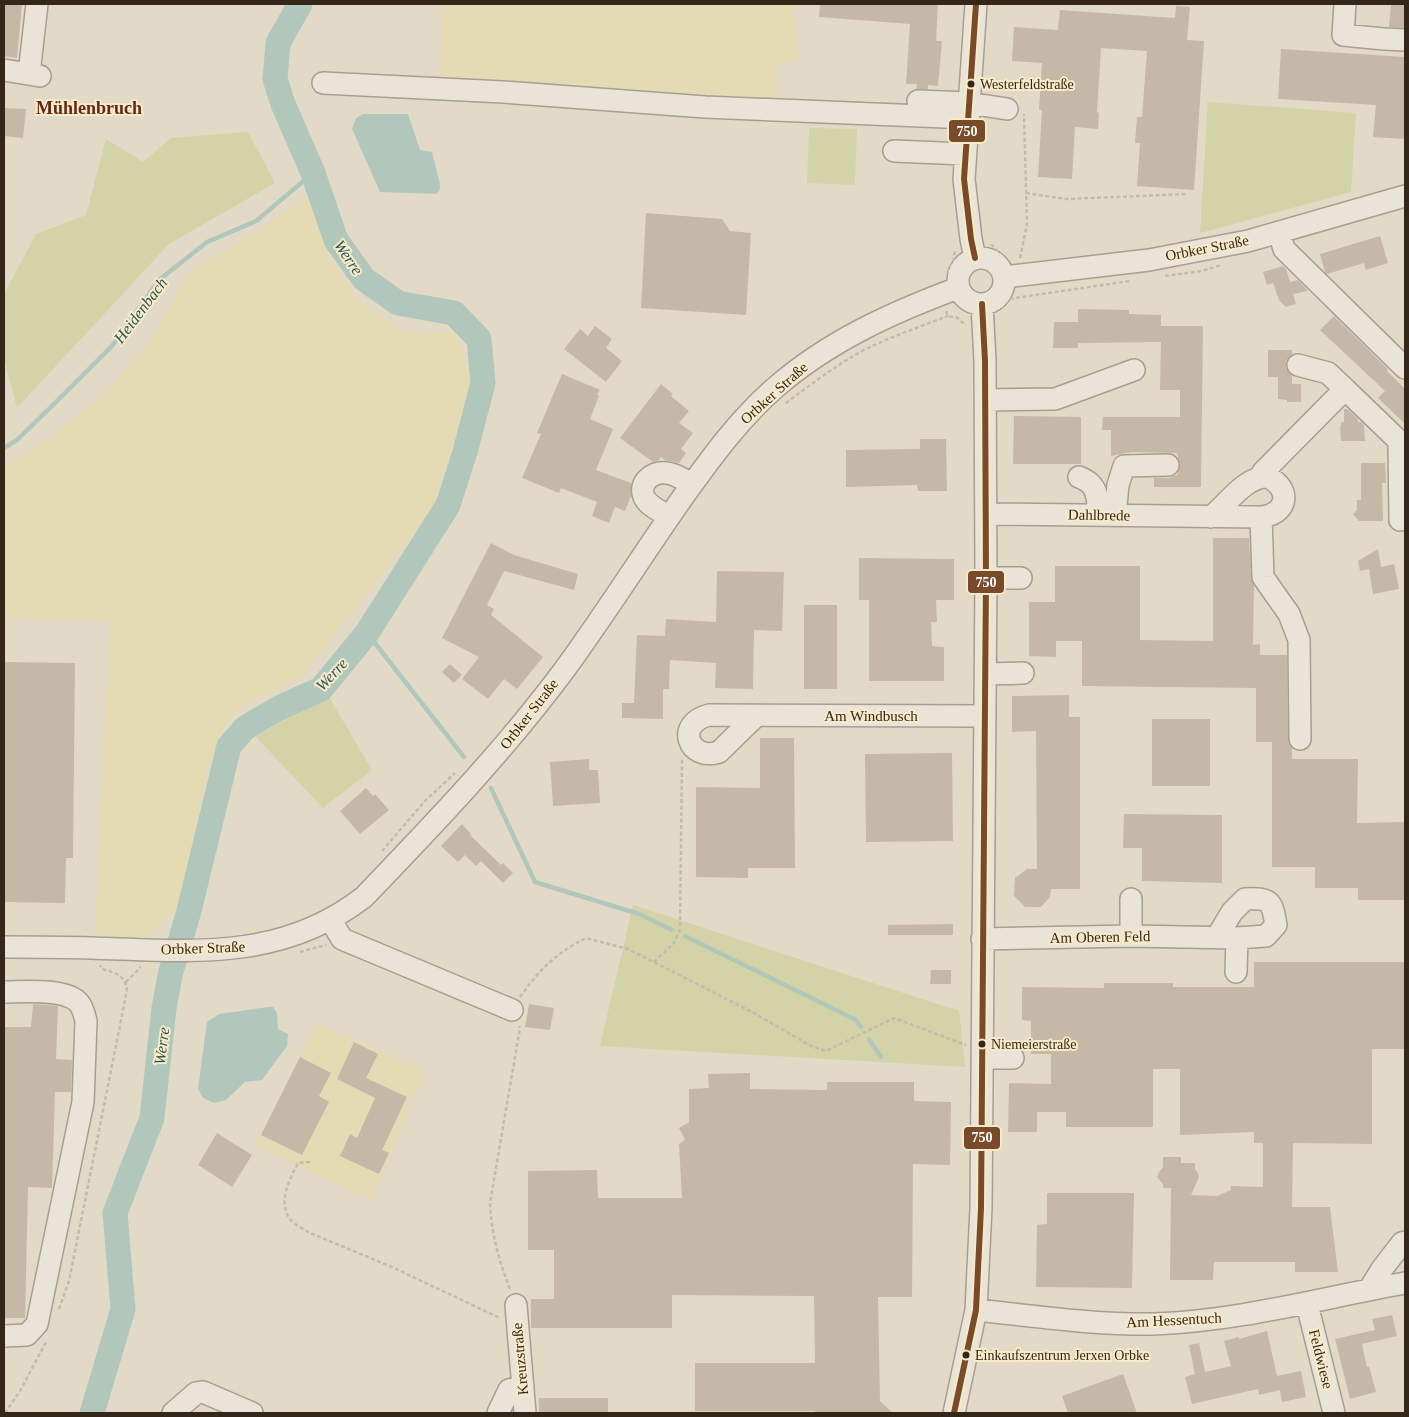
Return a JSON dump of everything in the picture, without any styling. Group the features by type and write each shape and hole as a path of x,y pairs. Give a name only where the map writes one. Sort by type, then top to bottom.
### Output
{"street":[{"path":"4,70 34,75 37,4"},
{"path":"976,4 964,179 973,248 949,291 962,295 982,313"},
{"path":"1345,4 1344,35 1405,40"},
{"path":"323,83 503,92 704,107 1016,111"},
{"path":"895,100 969,110"},
{"path":"894,151 965,154"},
{"name":"Orbker Straße","path":"1015,271 1149,260 1248,241 1405,196"},
{"path":"1279,232 1284,249 1405,368"},
{"path":"954,1413 976,1310 982,1208 986,400 982,313 988,303 999,296 1004,284 1015,271 997,264 973,248"},
{"name":"Orbker Straße","path":"4,947 221,951 261,945 292,936 347,910 364,897 491,762 566,668 669,516 742,420 799,368 856,331 949,291"},
{"path":"1298,365 1328,374 1399,441 1400,520"},
{"path":"986,400 1055,399 1134,370"},
{"path":"1212,517 1248,482 1263,476 1263,472 1345,389"},
{"path":"1107,514 1124,466 1168,465"},
{"path":"669,516 650,504 644,497 643,489 645,482 650,476 664,472 692,484"},
{"name":"Dahlbrede","path":"986,514 1261,517 1268,516 1279,510 1284,498 1280,486 1274,480 1263,476"},
{"path":"1079,477 1090,481 1107,514"},
{"path":"1261,517 1263,577 1289,614 1299,640 1300,739"},
{"path":"986,578 1022,578"},
{"path":"986,674 1023,673"},
{"name":"Am Windbusch","path":"693,745 688,733 692,724 698,718 709,715 985,716"},
{"path":"693,745 696,750 703,754 719,752 756,716"},
{"path":"1131,899 1132,936"},
{"path":"330,919 343,943 512,1010"},
{"name":"Am Oberen Feld","path":"982,939 1132,936 1227,937 1236,972"},
{"path":"4,992 57,992 78,1001 86,1021 83,1102 37,1324 26,1335 4,1336"},
{"path":"982,1052 1013,1058"},
{"path":"1369,1290 1382,1269 1402,1243 1405,1242"},
{"name":"Am Hessentuch","path":"976,1310 1090,1322 1153,1324 1216,1319 1307,1304 1405,1283"},
{"name":"Feldwiese","path":"1307,1304 1334,1413"},
{"name":"Kreuzstraße","path":"509,1312 523,1386 525,1413"},
{"path":"498,1413 509,1390 523,1386"},
{"path":"174,1413 196,1393 203,1392 252,1413"}],"path":[{"path":"1015,271 1027,224 1026,193 1016,111"},
{"path":"1026,193 1066,199 1187,194"},
{"path":"779,410 832,370 896,335 948,316 958,318 965,325 982,313 998,321 1001,306 1008,300 1025,297 1015,271 992,246 986,236 973,248 956,240 953,263 948,273 936,280 949,291 948,316"},
{"path":"654,962 674,943 680,930 680,768 683,755 693,745"},
{"path":"509,1312 490,1225 490,1203 520,1028 512,1010 536,975 566,948 586,938 628,949 752,1012 810,1046 826,1051 894,1018 982,1052"},
{"path":"126,982 132,977"},
{"path":"310,1162 298,1163 285,1195 289,1218 297,1225 308,1232 394,1268 509,1312"}],"shaded area":[{"path":"442,4 792,4 799,61 775,64 778,101 440,80"},
{"path":"363,114 408,114 420,150 432,152 440,184 440,189 436,194 380,192 352,129 356,118"},
{"path":"311,195 326,248 355,299 403,330 431,334 455,331 471,378 438,502 300,679 245,705 223,728 207,774 179,904 150,937 101,938 95,927 110,620 4,618 4,466 51,437 99,399 153,338 188,274"},
{"path":"273,1007 277,1013 278,1029 288,1034 287,1046 262,1080 245,1082 226,1100 214,1103 203,1098 198,1089 207,1022 219,1014"},
{"path":"317,1024 425,1070 372,1200 255,1146"}],"green space":[{"path":"1208,102 1356,113 1351,192 1200,233"},
{"path":"809,128 857,129 855,185 807,183"},
{"path":"248,132 275,183 169,244 17,408 4,358 4,294 36,234 86,215 106,139 143,162 171,138"},
{"path":"329,697 372,770 323,808 256,737"},
{"path":"633,905 959,1011 965,1067 600,1046"}],"building":[{"path":"4,4 22,4 17,58 4,56"},
{"path":"820,4 938,4 936,41 942,41 938,86 928,85 928,89 916,89 917,84 906,84 910,24 819,17"},
{"path":"1391,4 1405,4 1405,28 1389,27"},
{"path":"1176,6 1190,7 1187,40 1204,41 1194,190 1137,186 1140,143 1135,143 1137,117 1142,117 1147,51 1101,48 1097,112 1099,113 1098,129 1075,127 1072,179 1038,177 1042,110 1039,110 1042,63 1012,61 1014,27 1058,30 1060,10 1175,18"},
{"path":"1281,49 1405,57 1405,139 1373,137 1376,105 1278,99"},
{"path":"4,108 26,109 23,138 4,136"},
{"path":"646,213 722,219 730,231 751,233 746,315 641,308"},
{"path":"1380,236 1388,263 1366,270 1364,263 1327,274 1325,272 1320,254"},
{"path":"1283,266 1286,269 1290,282 1298,280 1308,291 1293,294 1296,304 1286,307 1279,300 1273,283 1267,285 1263,272"},
{"path":"1078,309 1129,310 1129,314 1161,315 1161,326 1203,326 1201,487 1154,487 1154,478 1168,478 1177,475 1180,465 1177,453 1132,452 1111,456 1111,430 1102,430 1103,417 1180,417 1180,390 1160,390 1161,342 1078,343 1078,348 1053,348 1054,322 1078,322"},
{"path":"1334,316 1388,369 1387,371 1405,389 1405,424 1378,398 1385,391 1320,330"},
{"path":"595,326 612,339 606,348 622,361 606,382 564,349 580,329 588,336"},
{"path":"1268,350 1292,350 1292,354 1286,361 1286,368 1292,376 1292,384 1301,384 1301,402 1287,402 1287,400 1278,399 1278,377 1268,377"},
{"path":"562,374 600,390 597,394 599,396 590,419 613,429 596,470 631,483 631,496 625,511 615,507 609,523 592,516 597,502 561,488 559,493 522,478 541,434 537,433"},
{"path":"661,384 673,394 671,396 689,411 679,423 693,433 681,449 686,453 679,463 665,460 661,457 658,461 653,462 620,438"},
{"path":"1344,409 1347,409 1358,419 1358,422 1364,425 1365,441 1341,441 1340,426 1341,422 1344,422"},
{"path":"1014,416 1081,417 1081,464 1013,464"},
{"path":"920,439 946,439 947,491 918,491 917,485 846,487 846,450 920,449"},
{"path":"1361,463 1385,463 1386,483 1382,483 1383,521 1359,521 1353,514 1357,510 1357,500 1361,500"},
{"path":"1213,538 1249,538 1251,577 1254,585 1253,645 1260,644 1260,655 1287,655 1288,739 1292,748 1292,759 1358,759 1357,823 1405,822 1405,900 1358,900 1358,888 1315,888 1315,867 1272,867 1272,742 1256,742 1256,688 1082,686 1082,641 1056,641 1056,657 1029,656 1029,602 1055,602 1055,566 1140,566 1140,640 1213,641"},
{"path":"491,543 514,555 578,574 574,590 504,571 487,605 494,609 491,615 543,657 517,689 504,679 488,699 462,679 479,657 442,638"},
{"path":"1378,549 1381,567 1394,564 1399,589 1373,594 1369,569 1360,571 1358,561"},
{"path":"859,558 954,559 954,600 936,600 937,622 931,622 932,646 944,647 944,681 869,681 869,600 859,600"},
{"path":"717,571 784,572 782,631 754,630 753,689 715,688 716,663 670,660 669,689 663,689 663,719 622,718 622,703 634,703 637,635 665,636 666,619 716,622"},
{"path":"804,605 837,605 837,689 804,689"},
{"path":"4,662 75,663 73,858 66,858 65,903 4,902"},
{"path":"450,664 462,675 454,683 442,672"},
{"path":"1069,695 1069,717 1080,717 1080,889 1051,889 1050,897 1041,907 1025,907 1014,896 1015,878 1027,869 1037,869 1036,731 1012,732 1012,696"},
{"path":"1152,719 1210,719 1210,786 1152,786"},
{"path":"760,738 794,738 795,868 748,868 748,878 696,877 696,787 760,788"},
{"path":"952,753 953,841 866,842 865,754"},
{"path":"589,759 589,770 598,770 600,803 553,806 550,762"},
{"path":"366,788 373,796 375,794 389,810 360,834 340,811"},
{"path":"1124,814 1222,815 1222,883 1142,881 1142,848 1123,848"},
{"path":"462,824 470,835 501,865 503,863 513,873 503,883 481,861 476,866 465,855 458,862 441,846"},
{"path":"953,924 953,935 888,935 888,925"},
{"path":"1254,962 1405,962 1405,1049 1372,1049 1372,1144 1293,1143 1292,1207 1330,1207 1338,1272 1295,1272 1295,1262 1214,1262 1213,1280 1170,1280 1171,1188 1163,1188 1163,1184 1157,1177 1163,1167 1163,1157 1181,1157 1181,1163 1195,1163 1195,1169 1199,1177 1191,1195 1217,1196 1231,1190 1231,1186 1263,1187 1263,1143 1254,1143 1254,1132 1180,1135 1180,1069 1153,1069 1153,1127 1066,1127 1066,1112 1037,1112 1037,1132 1008,1132 1009,1083 1051,1084 1051,1054 1031,1054 1031,1021 1022,1020 1022,987 1104,988 1104,983 1173,983 1173,987 1254,987"},
{"path":"931,970 951,970 951,984 930,984"},
{"path":"33,1004 58,1006 56,1059 72,1060 71,1092 55,1092 52,1188 28,1187 25,1318 4,1318 4,1027 31,1027"},
{"path":"529,1004 554,1008 550,1030 525,1027"},
{"path":"354,1042 378,1054 366,1078 407,1097 382,1150 389,1153 379,1174 340,1156 350,1134 357,1138 375,1098 337,1079"},
{"path":"300,1057 331,1073 319,1096 329,1102 302,1155 261,1135"},
{"path":"750,1073 750,1089 827,1090 827,1082 914,1082 914,1101 951,1102 950,1165 913,1164 912,1297 878,1297 880,1401 893,1413 695,1411 695,1363 815,1363 814,1296 672,1295 672,1328 531,1328 531,1299 554,1299 554,1250 528,1250 528,1171 597,1170 598,1198 682,1198 679,1144 685,1140 679,1128 689,1122 689,1089 709,1088 708,1074"},
{"path":"217,1133 252,1155 232,1187 198,1165"},
{"path":"1047,1193 1134,1193 1132,1288 1036,1287 1037,1225 1047,1224"},
{"path":"1392,1315 1397,1336 1362,1344 1367,1367 1369,1366 1376,1392 1350,1399 1335,1339 1375,1330 1372,1319"},
{"path":"1267,1331 1277,1376 1301,1371 1306,1397 1282,1402 1280,1390 1259,1395 1258,1389 1192,1404 1185,1377 1195,1374 1189,1345 1199,1343 1205,1372 1231,1366 1224,1341"},
{"path":"1123,1374 1137,1413 1068,1413 1062,1396"},
{"path":"539,1398 608,1398 608,1413 539,1413"}],"waterway":[{"name":"Werre","path":"92,1413 123,1309 115,1213 152,1118 164,1008 170,975 189,911 229,746 245,728 281,707 321,689 367,633 448,505 465,452 483,383 479,339 454,313 398,303 364,279 336,240 313,173 283,104 275,79 278,43 300,4"},
{"name":"Heidenbach","path":"4,448 17,440 112,346 159,280 207,242 256,221 313,173"},
{"path":"367,633 464,757"},
{"path":"491,788 535,882 639,914 672,930"},
{"path":"685,936 856,1020 861,1027"},
{"path":"869,1039 881,1057"}],"transit line":[{"name":"750","path":"975,258 964,179 976,4"},
{"name":"750","path":"954,1413 976,1310 981,1208 986,578 985,361 982,304"}],"place":[{"name":"Westerfeldstraße","path":"971,84"},
{"name":"Niemeierstraße","path":"982,1044"},
{"name":"Einkaufszentrum Jerxen Orbke","path":"966,1355"}],"district":[{"name":"Mühlenbruch","path":"89,108"}]}
